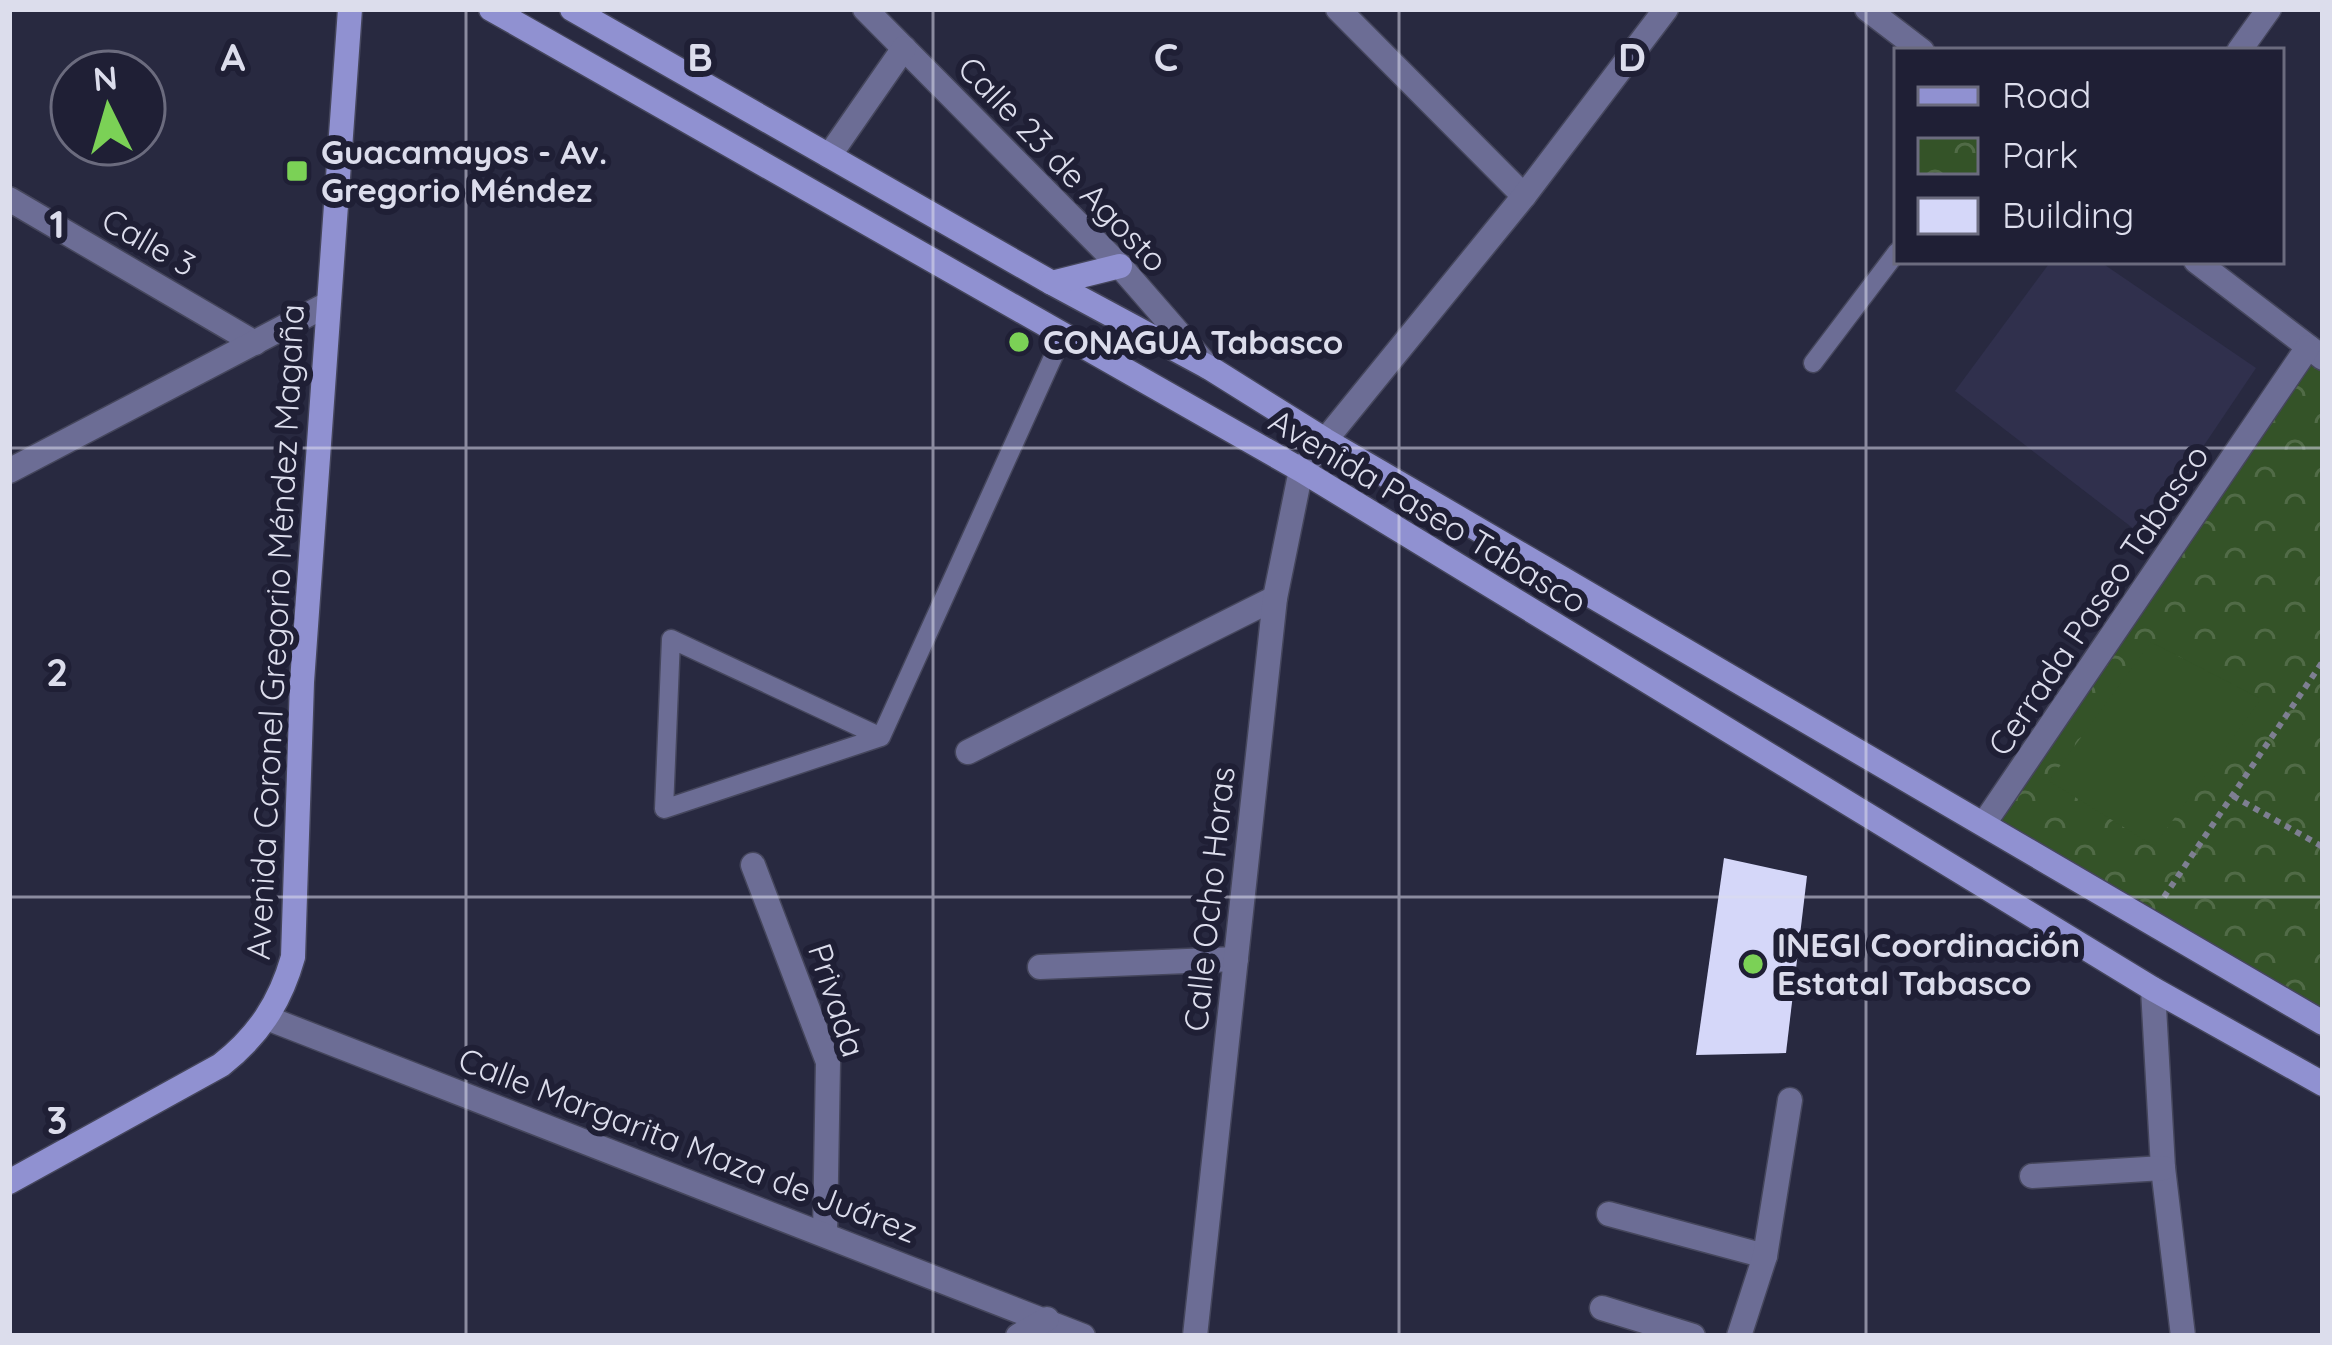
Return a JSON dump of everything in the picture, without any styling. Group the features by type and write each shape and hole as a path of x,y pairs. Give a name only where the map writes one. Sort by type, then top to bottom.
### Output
{"main road":[{"name":"Avenida Coronel Gregorio Méndez Magaña","path":"9,1182 221,1065 248,1045 284,987 293,957 302,682 350,9"},
{"name":"Avenida Paseo Tabasco","path":"490,9 1300,470 2152,989 2323,1084"},
{"name":"Avenida Paseo Tabasco","path":"581,11 1052,283 1210,368 1325,440 2323,1023"},
{"path":"1052,283 1120,266"}],"street":[{"name":"Calle 23 de Agosto","path":"865,9 1120,266 1210,368"},
{"path":"1338,9 1524,196"},
{"path":"1300,470 1524,196 1666,9"},
{"path":"1867,9 1918,48"},
{"path":"2241,48 2269,9"},
{"path":"829,156 904,48"},
{"name":"Calle 3","path":"9,199 255,343"},
{"path":"2200,264 2315,353"},
{"path":"9,471 328,304"},
{"name":"Cerrada Paseo Tabasco","path":"1985,822 2265,415 2315,353"},
{"name":"Calle Ocho Horas","path":"1195,1336 1275,598 1300,470"},
{"path":"968,752 1275,598"},
{"name":"Privada","path":"753,865 828,1062 825,1233"},
{"path":"1040,968 1236,959"},
{"path":"2152,989 2163,1168 2183,1336"},
{"name":"Calle Margarita Maza de Juárez","path":"267,1018 1083,1336"},
{"path":"1739,1336 1765,1256 1790,1100"},
{"path":"2032,1176 2163,1168"},
{"path":"1609,1214 1765,1256"},
{"path":"1602,1308 1693,1336"},
{"path":"1018,1336 1047,1319"}],"lane":[{"path":"1813,363 1894,256"},
{"path":"881,737 671,639 664,809 881,737 1063,335"}],"path":[{"path":"2150,919 2323,661"},
{"path":"2233,796 2323,847"}],"shaded area":[{"path":"2049,264 2103,264 2256,368 2143,536 1955,391"}],"green space":[{"path":"2308,347 2323,359 2323,1023 1985,822"},
{"path":"2151,642 2261,699 2154,846 2049,781"}],"building":[{"name":"INEGI Coordinación Estatal Tabasco","path":"1724,858 1807,876 1786,1053 1696,1055"}],"place":[{"name":"Guacamayos - Av. Gregorio Méndez","path":"297,171"},
{"name":"CONAGUA Tabasco","path":"1019,342"},
{"name":"INEGI Coordinación Estatal Tabasco","path":"1753,964"}]}
